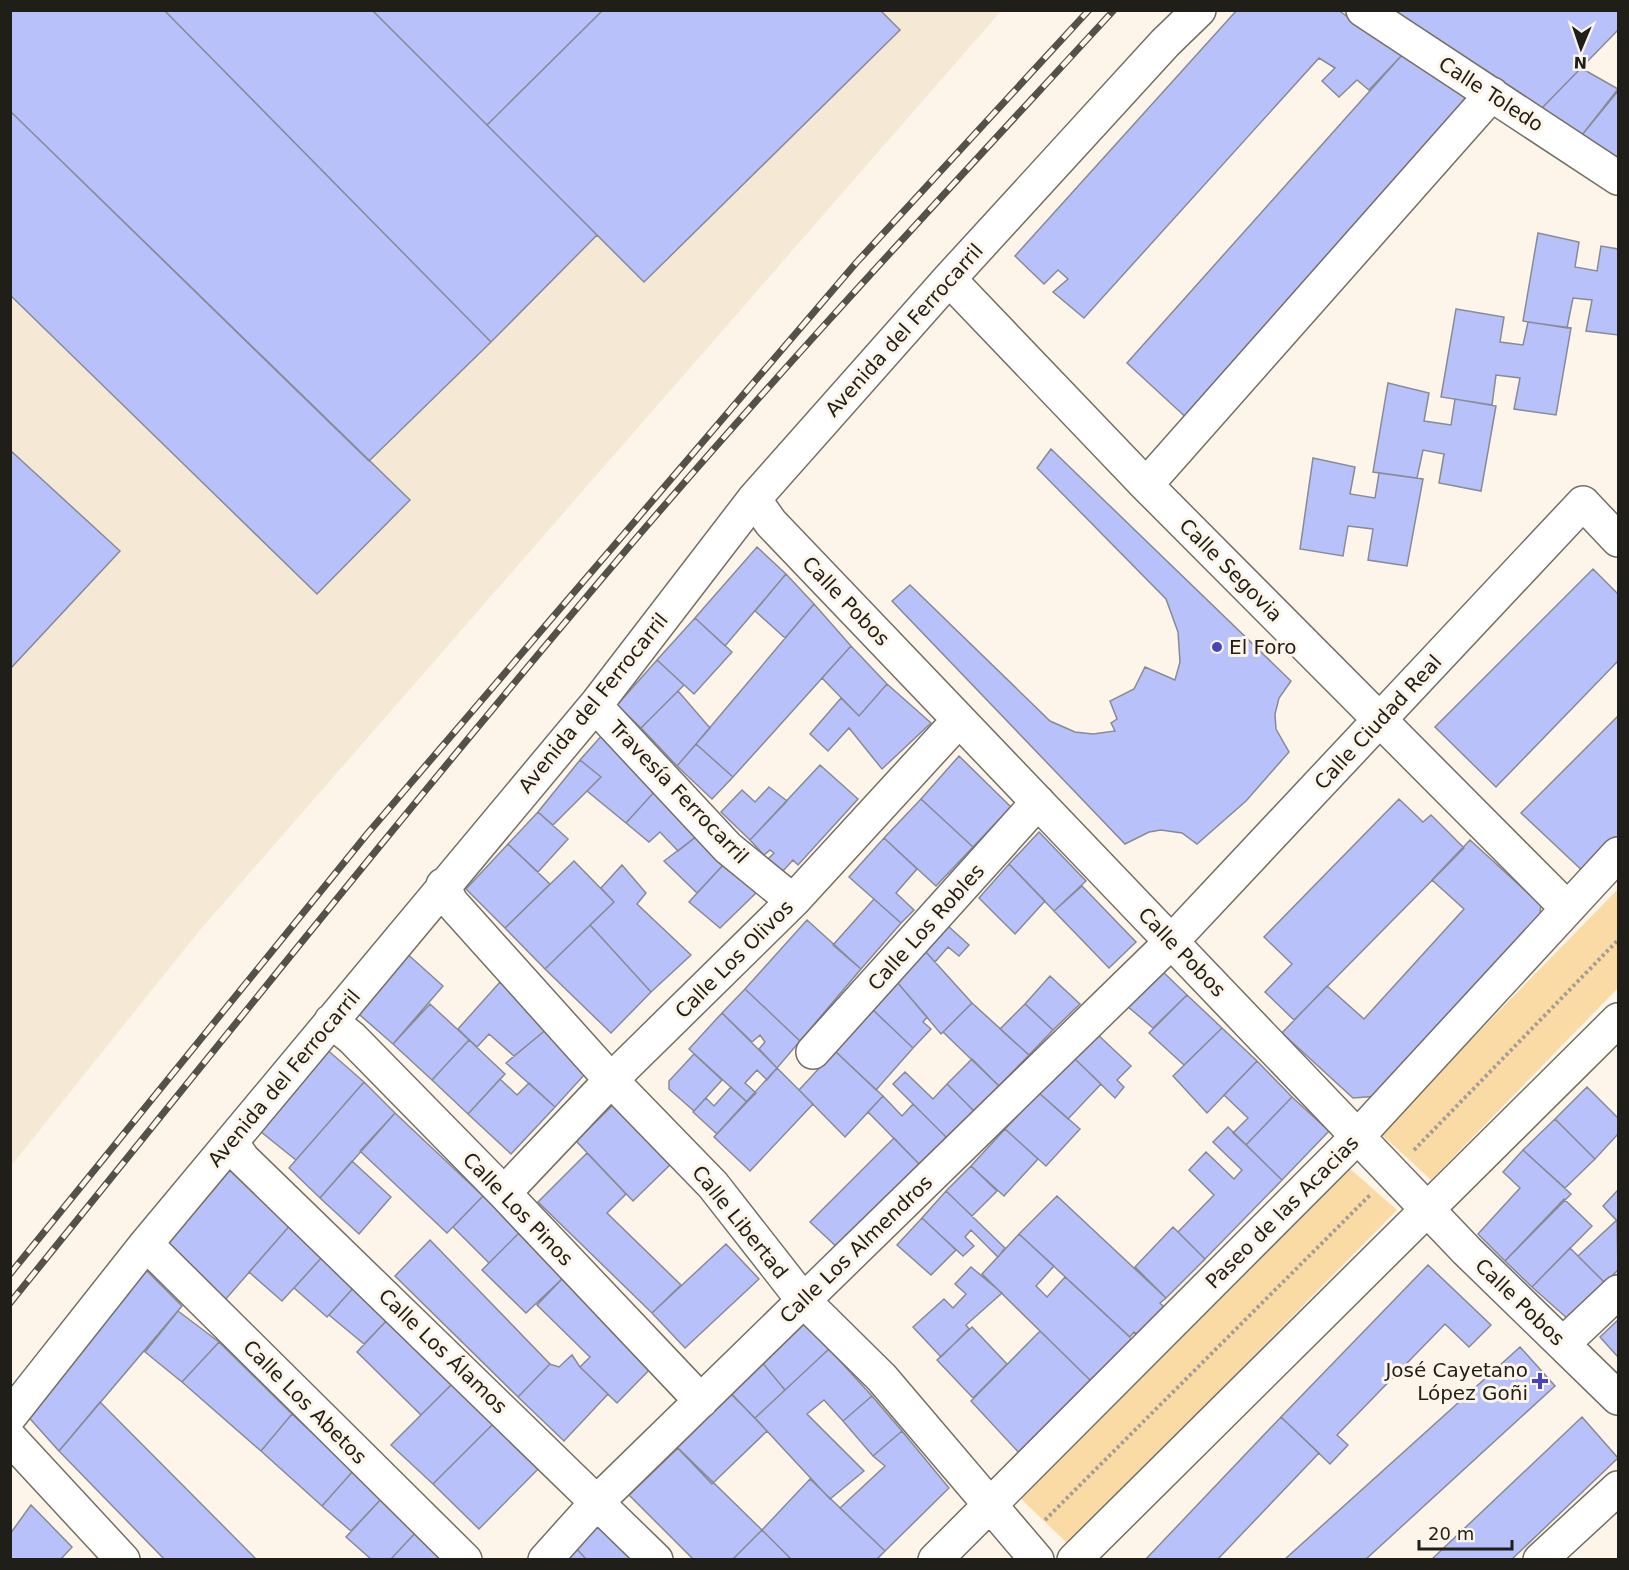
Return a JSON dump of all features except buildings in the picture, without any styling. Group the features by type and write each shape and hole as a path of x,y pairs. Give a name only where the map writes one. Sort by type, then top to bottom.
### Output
{"street":[{"name":"Avenida del Ferrocarril","path":"10,1416 146,1244 443,885 598,702 754,499 949,279 1165,43 1199,10"},
{"name":"Calle Toledo","path":"1363,10 1618,178"},
{"path":"1146,485 1492,94"},
{"name":"Calle Segovia","path":"949,279 1146,485 1567,908"},
{"name":"Calle Pobos","path":"754,499 771,524 1392,1172 1618,1398"},
{"name":"Calle Ciudad Real","path":"1172,942 1583,502 1618,540"},
{"name":"Travesía Ferrocarril","path":"598,702 601,712 728,848 793,901"},
{"name":"Calle Los Olivos","path":"504,1193 611,1080 793,901 959,720"},
{"name":"Calle Los Robles","path":"813,1052 1038,802"},
{"name":"Paseo de las Acacias","path":"935,1560 989,1503 1358,1136 1618,854"},
{"name":"Calle Libertad","path":"443,885 451,902 611,1080 713,1185 803,1300 882,1378 1029,1551"},
{"name":"Calle Los Almendros","path":"545,1560 598,1501 1172,942"},
{"path":"1074,1560 1618,1020"},
{"name":"Calle Los Pinos","path":"331,1021 352,1038 504,1193 701,1401"},
{"name":"Calle Los Álamos","path":"231,1142 243,1159 598,1501 656,1560"},
{"name":"Calle Los Abetos","path":"146,1244 465,1560"},
{"path":"1563,1344 1618,1292"},
{"path":"10,1438 123,1560"},
{"path":"1540,1560 1618,1488"}],"path":[{"path":"1029,1551 1618,940"}],"shaded area":[{"path":"11,11 1001,11 200,930 11,1166"},
{"path":"1618,889 1618,988 1431,1180 1380,1133"},
{"path":"1347,1166 1397,1210 1068,1544 1021,1499"}],"railway":[{"path":"10,1274 368,833 856,263 1089,10"},
{"path":"10,1303 393,830 627,549 807,345 1114,10"}],"place":[{"name":"El Foro","path":"1217,647"},
{"name":"José Cayetano López Goñi","path":"1540,1381"}]}
